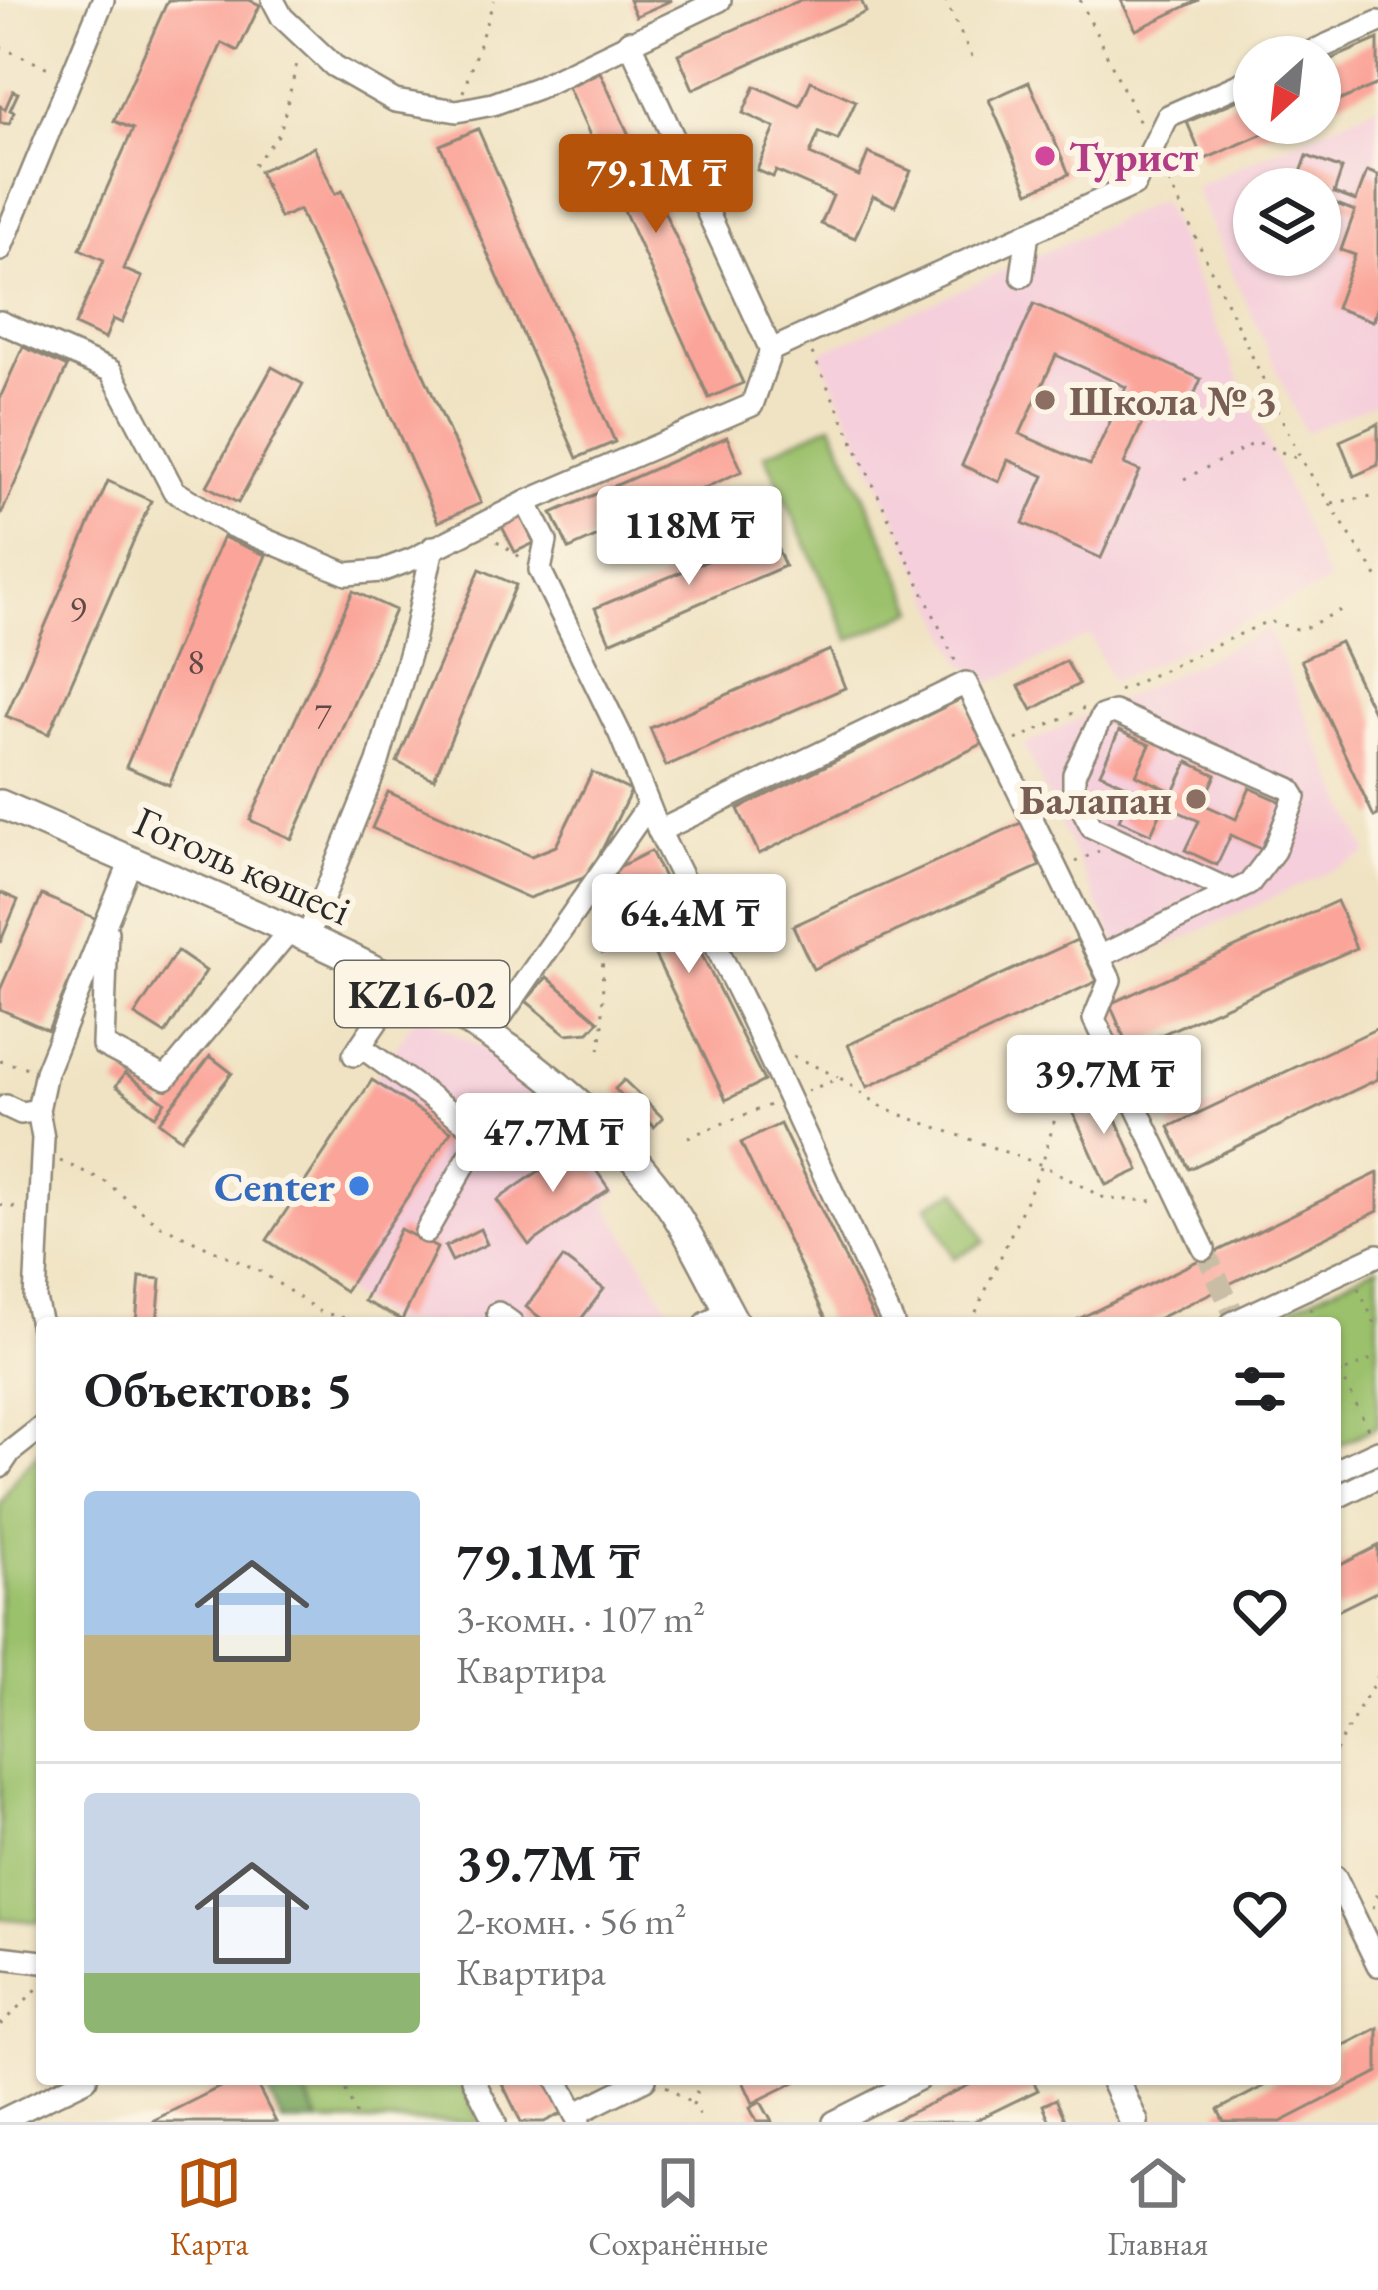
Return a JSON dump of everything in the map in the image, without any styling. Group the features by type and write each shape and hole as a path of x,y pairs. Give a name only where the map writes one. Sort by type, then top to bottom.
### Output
{"main road":[{"name":"Гоголь көшесі","path":"0,804 299,934 354,970 403,983 490,1032 569,1094 651,1180 670,1205 723,1317"},
{"path":"1117,2085 1135,2122"}],"street":[{"path":"0,250 103,0"},
{"path":"273,0 303,38 334,66 395,101 457,111 537,88 720,0"},
{"path":"1341,39 1378,22"},
{"path":"0,322 111,371 174,491 230,525 347,574 381,572 479,523 752,405 771,350 629,41"},
{"path":"771,350 1134,185 1168,116 1233,87"},
{"path":"1022,276 1028,232"},
{"path":"526,502 546,541 540,570 620,734 658,831 890,1317"},
{"path":"108,917 103,1045 166,1078 299,934 378,762 433,547"},
{"path":"658,831 966,683 1110,980 1094,1019 1204,1249"},
{"path":"1099,957 1233,892 1249,884 1274,851 1294,796 1290,789 1114,712 1102,716 1074,773 1074,793 1092,827 1233,892"},
{"path":"490,1032 648,806"},
{"path":"39,1317 35,1299 42,1153 38,1110 46,1072 131,861"},
{"path":"403,983 357,1051 479,1129 482,1139 426,1232"},
{"path":"5,1106 22,1113 38,1110"},
{"path":"1245,1317 1378,1255"},
{"path":"0,1467 10,1452 36,1432"},
{"path":"1341,1466 1373,1441"},
{"path":"1341,1495 1378,1477"},
{"path":"1341,1889 1378,1965"},
{"path":"0,1957 36,1961"},
{"path":"0,2121 74,2085"},
{"path":"476,2085 495,2122"},
{"path":"560,2085 577,2118 635,2085"},
{"path":"834,2122 907,2085"}],"path":[{"path":"457,111 494,0"},
{"path":"945,0 976,65"},
{"path":"1080,0 1302,461 1378,578"},
{"path":"254,165 280,134 303,38"},
{"path":"0,47 71,78"},
{"path":"803,335 966,683"},
{"path":"1184,479 1257,442 1302,461"},
{"path":"1331,503 1378,496"},
{"path":"479,523 487,534 540,570"},
{"path":"1118,692 1268,621 1301,630 1347,607"},
{"path":"999,748 1096,702"},
{"path":"1057,871 1121,840"},
{"path":"598,1050 603,1028 601,871"},
{"path":"761,1041 840,1078 885,1108 1042,1165 1106,1199 1183,1202"},
{"path":"974,1317 1042,1165 1060,1097 1104,1043"},
{"path":"0,1061 46,1072"},
{"path":"688,1137 840,1078"},
{"path":"482,1139 509,1157 559,1112"},
{"path":"42,1153 103,1180 159,1225 260,1271 320,1312 340,1317"},
{"path":"1353,1278 1378,1330"},
{"path":"1306,1300 1313,1317"},
{"path":"1341,1374 1378,1356"},
{"path":"1341,1381 1373,1441"},
{"path":"1341,1741 1378,1676"},
{"path":"0,2025 36,1990"},
{"path":"344,2085 359,2122"},
{"path":"665,2085 694,2105 703,2122"},
{"path":"694,2105 699,2085"}],"shaded area":[{"path":"1378,105 1378,401 1305,433 1234,276 1341,276 1341,168 1237,168 1290,144 1341,144 1341,121"},
{"path":"1233,170 1233,273 1194,187"},
{"name":"Школа № 3","path":"1161,200 1329,583 1112,682 1090,635 991,683 962,662 820,353"},
{"name":"Балапан","path":"1268,629 1368,854 1126,965 1024,745"},
{"path":"419,1012 494,1055 576,1130 620,1190 606,1202 674,1317 382,1317 267,1240"}],"green space":[{"path":"832,424 916,610 850,640 765,454"},
{"path":"958,1190 985,1242 954,1258 927,1205"},
{"path":"1378,1266 1378,1426 1341,1444 1341,1317 1272,1317"},
{"path":"36,1455 36,1922 0,1918 0,1504"},
{"path":"265,2085 301,2085 319,2122 282,2122"},
{"path":"301,2085 462,2085 480,2122 319,2122"}],"building":[{"path":"168,0 249,0 260,5 238,51 222,43 123,269 142,277 122,323 113,319 105,339 75,325 104,260 80,249 133,129 114,121"},
{"path":"629,0 672,0 636,16"},
{"path":"801,0 861,0 866,12 693,89 678,54"},
{"path":"1121,0 1199,0 1136,30"},
{"path":"1378,39 1378,84 1341,100 1341,55"},
{"path":"600,72 743,383 709,398 568,87"},
{"path":"811,81 856,101 838,140 819,132 810,154 859,176 868,153 911,171 895,206 873,196 855,238 821,224 833,196 776,171 773,177 757,170 775,128 743,113 755,86 800,106"},
{"path":"1029,82 1069,174 1029,192 989,100"},
{"path":"13,91 18,93 10,110 14,112 9,124 0,123 0,106 5,109"},
{"path":"1233,102 1233,144 1240,144 1203,160 1187,122"},
{"path":"478,129 615,442 577,458 440,145"},
{"path":"314,147 335,194 342,191 481,503 438,522 299,210 280,218 259,171"},
{"path":"1307,156 1339,168 1303,168"},
{"path":"1367,171 1378,175 1378,308 1373,321 1336,308 1355,255 1341,250 1355,211 1341,206 1341,196 1356,201"},
{"path":"1034,304 1201,379 1186,413 1153,399 1124,464 1140,471 1101,558 1023,523 1044,476 1008,460 999,482 962,465","holes":["1056,355 1126,387 1090,465 1020,434"]},
{"path":"23,347 67,367 0,517 0,398"},
{"path":"272,367 303,384 238,503 207,486"},
{"path":"1378,424 1378,465 1354,476 1340,441"},
{"path":"727,437 742,471 569,549 552,513"},
{"path":"108,481 151,501 49,734 6,716"},
{"path":"521,511 536,542 515,552 499,521"},
{"path":"771,534 785,566 610,642 595,608"},
{"path":"223,537 266,555 169,785 126,767"},
{"path":"480,569 516,585 434,779 397,762"},
{"path":"353,591 395,610 292,839 250,820"},
{"path":"1340,642 1378,722 1378,815 1374,817 1301,660"},
{"path":"830,650 845,688 666,766 650,728"},
{"path":"1066,661 1079,684 1032,710 1019,686"},
{"path":"963,698 984,743 759,854 738,809"},
{"path":"1119,731 1150,745 1136,775 1174,792 1188,762 1216,775 1203,804 1236,819 1250,788 1282,802 1261,849 1231,835 1217,865 1185,850 1199,821 1164,805 1151,834 1119,820 1133,788 1100,773"},
{"path":"592,772 631,791 589,876 529,898 372,828 388,792 531,856 556,846"},
{"path":"1023,822 1040,866 813,969 793,926"},
{"path":"651,851 764,1081 726,1100 613,870"},
{"path":"0,892 18,900 0,943"},
{"path":"42,895 97,919 48,1030 0,1009 0,990"},
{"path":"1337,901 1356,948 1129,1049 1110,1004"},
{"path":"1077,940 1097,981 867,1087 848,1045"},
{"path":"177,951 206,971 165,1034 135,1015"},
{"path":"547,977 599,1021 589,1032 566,1034 526,1001"},
{"path":"1378,1028 1378,1079 1189,1169 1169,1127"},
{"path":"210,1056 232,1073 181,1139 159,1122"},
{"path":"125,1073 165,1102 155,1116 116,1086"},
{"name":"Center","path":"372,1080 451,1131 345,1291 267,1240"},
{"path":"624,1080 663,1118 654,1127 615,1089"},
{"path":"1102,1089 1139,1170 1106,1185 1069,1103"},
{"path":"780,1124 873,1317 825,1317 741,1143"},
{"path":"578,1144 609,1189 529,1245 497,1200"},
{"path":"1378,1173 1378,1211 1221,1288 1161,1317 1082,1317"},
{"path":"400,1229 437,1248 403,1317 364,1301"},
{"path":"480,1229 487,1244 452,1261 445,1247"},
{"path":"563,1258 604,1289 583,1317 539,1317 526,1307"},
{"path":"140,1277 161,1279 158,1317 137,1317"},
{"path":"1378,1546 1378,1591 1341,1609 1341,1565"},
{"path":"1378,2028 1378,2072 1281,2122 1224,2122 1218,2110 1266,2085 1341,2085 1341,2047"},
{"path":"224,2085 257,2085 276,2122 150,2122"},
{"path":"503,2085 548,2085 562,2113 544,2122 521,2122"},
{"path":"745,2085 789,2085 753,2103"},
{"path":"969,2085 1035,2085 1038,2090 972,2122 891,2122"},
{"path":"1056,2099 1066,2122 1050,2122 1043,2105"},
{"path":"761,2102 772,2122 757,2122 750,2108"}],"tunnel":[{"path":"1204,1249 1235,1317"}],"place":[{"name":"Турист","path":"1045,156"},
{"name":"Школа № 3","path":"1045,400"},
{"name":"Балапан","path":"1196,799"},
{"name":"Center","path":"359,1186"}]}
